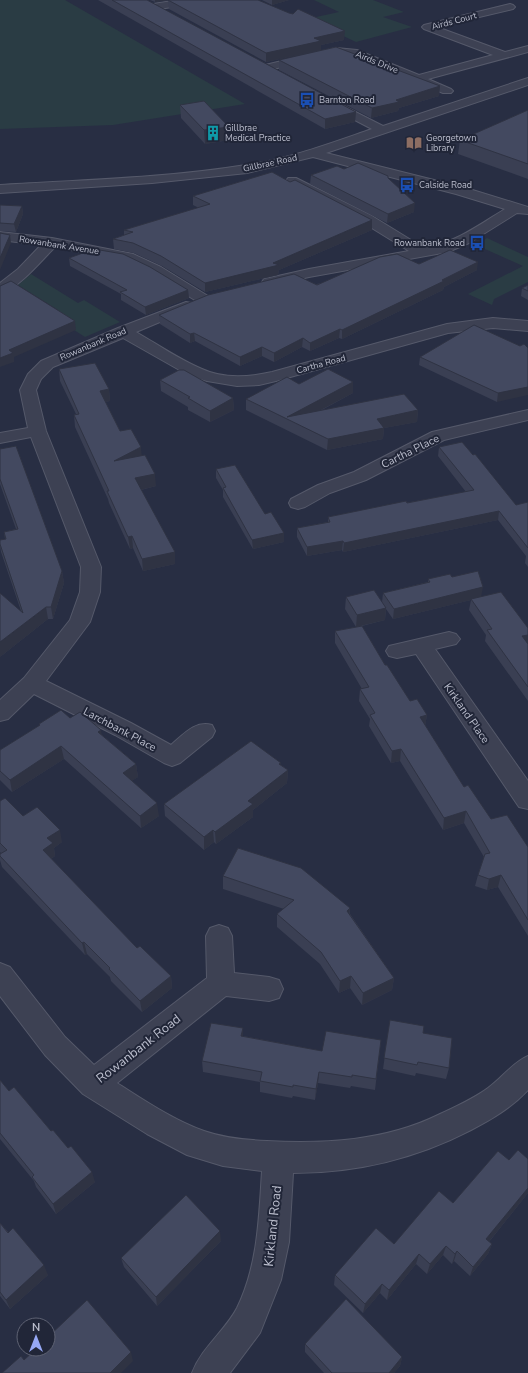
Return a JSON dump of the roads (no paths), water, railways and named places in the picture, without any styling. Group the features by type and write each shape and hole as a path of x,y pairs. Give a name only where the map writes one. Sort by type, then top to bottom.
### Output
{"street":[{"path":"171,15 150,5 197,0"},
{"name":"Airds Court","path":"503,55 427,27 510,6"},
{"path":"418,78 528,49"},
{"name":"Airds Drive","path":"265,68 336,51 353,52 447,91"},
{"path":"253,61 278,75"},
{"name":"Gillbrae Road","path":"0,189 208,174 247,169 313,153 528,81"},
{"path":"319,97 382,130"},
{"path":"313,153 461,191 522,209"},
{"path":"292,181 367,219 422,254"},
{"path":"256,286 310,273 443,249 464,240 522,209"},
{"name":"Rowanbank Avenue","path":"0,236 52,242 128,257 211,297"},
{"path":"0,290 22,272 52,242"},
{"name":"Rowanbank Road","path":"0,713 32,683 80,622 90,592 91,567 37,431 28,390 34,376 47,364 123,331 211,297"},
{"name":"Cartha Road","path":"123,331 196,373 213,378 237,381 259,380 276,376 447,329 493,323 528,326"},
{"name":"Cartha Place","path":"298,503 324,489 360,476 438,436 528,415"},
{"path":"0,438 37,431"},
{"path":"397,651 450,639"},
{"name":"Kirkland Place","path":"421,645 528,800"},
{"name":"Larchbank Place","path":"32,683 123,729 172,757 204,731"},
{"path":"219,936 221,983 269,989"},
{"name":"Rowanbank Road","path":"0,975 55,1046 93,1084 221,983"},
{"path":"93,1084 146,1118 199,1144 239,1154 315,1158 356,1155 410,1141 453,1124 499,1097 528,1070"},
{"name":"Kirkland Road","path":"209,1373 248,1321 265,1280 273,1242 278,1157"}],"place":[{"name":"Barnton Road","path":"307,100"},
{"name":"Gillbrae Medical Practice","path":"213,133"},
{"name":"Georgetown Library","path":"414,143"},
{"name":"Calside Road","path":"407,185"},
{"name":"Rowanbank Road","path":"477,243"}]}
